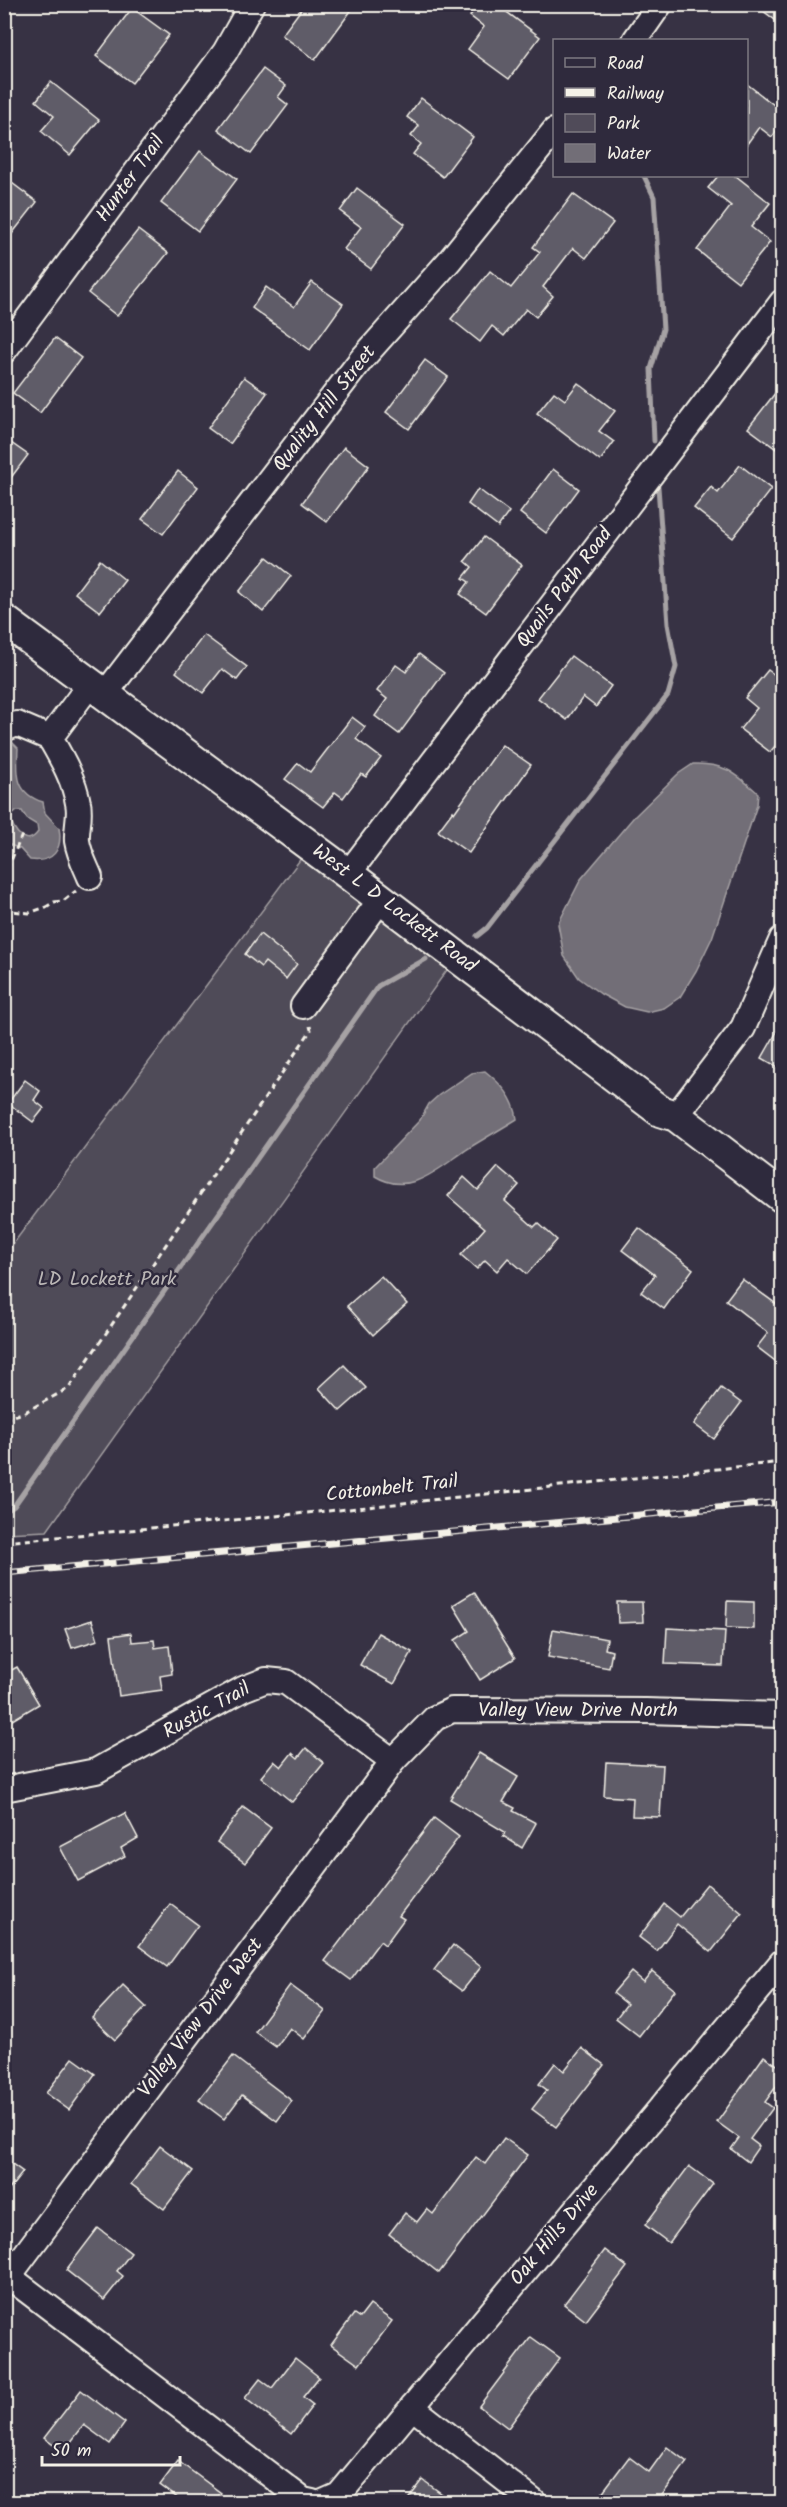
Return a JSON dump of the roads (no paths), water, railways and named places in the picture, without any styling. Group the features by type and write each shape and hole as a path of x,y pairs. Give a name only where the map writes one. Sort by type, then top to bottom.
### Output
{"main road":[{"name":"West L D Lockett Road","path":"4,620 348,874 660,1111 676,1116 783,1197"}],"street":[{"name":"Hunter Trail","path":"4,351 225,52 252,4"},
{"path":"636,39 660,4"},
{"name":"Quality Hill Street","path":"50,738 98,689 361,360 450,260 553,133"},
{"name":"Quails Path Road","path":"348,874 783,302"},
{"path":"4,729 17,724 50,738 65,763 79,806 77,840 80,855 90,877"},
{"path":"303,1006 381,899"},
{"path":"676,1116 743,1028 783,939"},
{"name":"Rustic Trail","path":"4,1789 96,1771 243,1689 266,1680 286,1682 393,1761"},
{"name":"Valley View Drive North","path":"393,1761 435,1718 452,1710 646,1711 783,1716"},
{"name":"Valley View Drive West","path":"7,2274 393,1761"},
{"name":"Oak Hills Drive","path":"323,2502 339,2495 783,1962"},
{"path":"7,2274 303,2500 312,2502"},
{"path":"412,2407 534,2502"}],"water":[{"path":"12,742 18,748 17,765 22,787 34,798 43,802 45,813 59,828 58,849 45,859 30,860 20,849 5,843 5,747","holes":["17,811 22,811 27,819 37,825 38,832 29,839 17,832 10,817"]},
{"path":"693,764 722,767 736,775 758,793 757,805 712,938 680,997 664,1008 647,1012 625,1007 601,994 579,978 564,956 558,924 581,879 633,818 678,774"},
{"path":"485,1071 506,1092 513,1104 517,1119 436,1171 413,1182 401,1184 388,1182 375,1176 375,1167 420,1120 429,1104 472,1073"}],"waterway":[{"path":"644,177 654,197 663,329 651,369 654,441"},
{"path":"477,936 487,928 668,695 676,667 668,624 658,487"},
{"path":"4,1512 14,1506 378,986 426,959"}],"railway":[{"path":"4,1573 782,1502"}],"park label":[{"name":"LD Lockett Park","path":"107,1280"}]}
